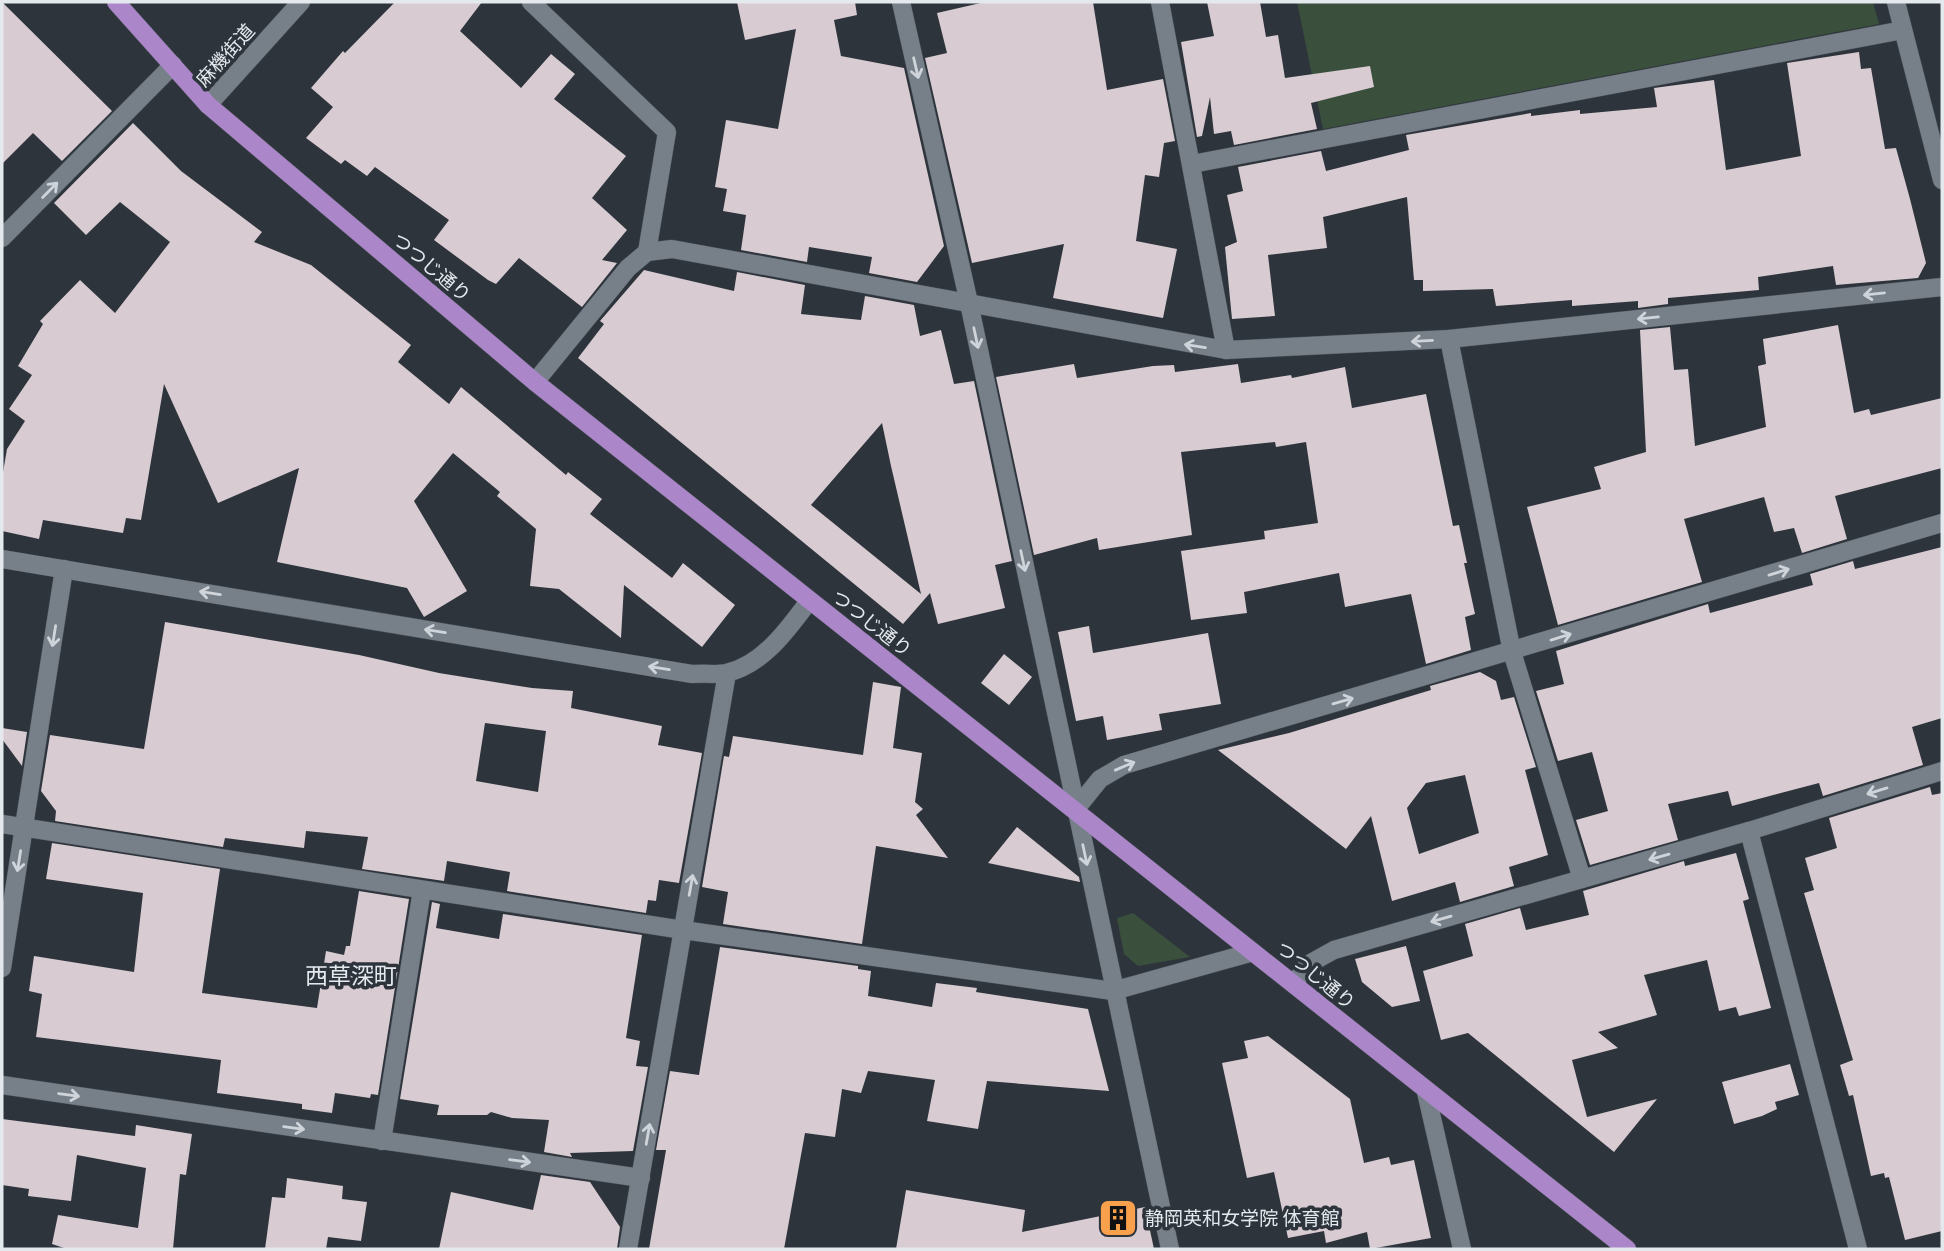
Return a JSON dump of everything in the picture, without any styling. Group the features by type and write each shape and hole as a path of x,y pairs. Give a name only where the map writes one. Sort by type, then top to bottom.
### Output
{"main road":[{"name":"つつじ通り","path":"116,2 208,104 536,382 1294,984 1426,1092 1627,1249"}],"street":[{"name":"麻機街道","path":"208,104 301,2"},
{"path":"531,2 667,132 647,252"},
{"path":"901,2 969,303 1170,1249"},
{"path":"1160,2 1226,350"},
{"path":"1896,2 1942,180"},
{"path":"1192,164 1903,30"},
{"path":"2,239 173,65"},
{"path":"536,382 628,268 647,252 673,248 1226,350 1449,339 1942,287"},
{"path":"1449,339 1512,652 1582,879"},
{"path":"1075,810 1100,779 1124,765 1942,523"},
{"path":"2,559 692,674 727,673 756,660 783,636 810,601"},
{"path":"2,968 64,569"},
{"path":"628,1249 727,673"},
{"path":"1294,984 1307,965 1334,950 1749,831 1942,771"},
{"path":"2,824 683,930 1113,990 1253,952"},
{"path":"1749,831 1858,1249"},
{"path":"382,1141 422,890"},
{"path":"2,1085 640,1178"},
{"path":"1426,1092 1462,1249"}],"green space":[{"path":"1297,2 1873,2 1879,24 1323,129"},
{"path":"1133,913 1190,957 1138,966 1124,954 1117,918"}],"building":[{"path":"2,2 112,111 62,161 33,133 2,164"},
{"path":"395,2 482,2 460,31 521,88 551,54 575,74 554,99 626,156 592,198 627,230 602,260 617,263 582,307 519,258 496,284 488,280 434,240 449,220 375,167 367,176 345,160 341,164 306,138 333,107 311,88 343,51 345,53"},
{"path":"737,2 855,2 857,15 834,20 841,56 904,68 944,246 917,282 869,273 872,257 809,247 807,262 741,250 746,215 723,211 727,189 715,187 726,120 778,129 796,29 745,40"},
{"path":"985,2 1093,2 1107,90 1163,79 1175,141 1164,143 1159,177 1145,175 1136,241 1177,249 1163,318 1053,298 1064,244 972,263 925,58 947,53 937,13"},
{"path":"1207,2 1260,2 1266,37 1278,35 1285,78 1370,66 1374,87 1311,103 1317,129 1234,145 1231,131 1214,134 1210,97 1202,136 1197,137 1181,42 1214,36"},
{"path":"1859,52 1861,69 1871,68 1885,149 1896,148 1910,199 1926,263 1918,278 1836,285 1833,266 1758,277 1759,290 1668,298 1668,304 1638,308 1638,301 1572,306 1572,300 1496,306 1493,289 1423,291 1423,280 1414,280 1407,197 1323,217 1327,248 1268,255 1275,316 1232,319 1225,247 1237,242 1227,195 1243,191 1238,167 1321,151 1326,171 1409,150 1406,135 1531,113 1531,116 1580,110 1580,114 1657,107 1654,88 1714,80 1726,170 1801,156 1787,63"},
{"path":"133,123 181,171 262,232 254,242 311,265 411,345 398,362 449,404 461,387 566,475 568,472 602,499 590,514 672,578 683,563 735,605 702,647 624,585 621,638 559,589 530,586 536,529 497,496 500,492 453,453 414,501 467,591 424,617 407,588 277,562 299,468 218,503 164,384 141,520 126,518 123,533 43,520 39,539 2,531 2,478 7,449 25,421 9,409 32,375 18,366 43,324 40,321 80,280 115,313 170,242 120,202 86,235 54,203"},
{"path":"644,270 734,291 737,272 805,285 801,314 861,320 865,296 914,305 920,336 941,330 954,384 974,381 1012,561 995,565 1005,608 938,624 930,593 903,624 578,358 604,324 600,321","holes":["882,423 921,594 811,505"]},
{"path":"1838,325 1854,413 1869,409 1871,415 1942,398 1942,468 1835,496 1847,539 1802,553 1794,528 1774,532 1764,497 1684,519 1702,582 1558,625 1527,507 1601,489 1594,467 1646,452 1640,330 1670,327 1674,370 1688,369 1695,446 1766,427 1758,366 1766,364 1763,339"},
{"path":"1074,364 1077,378 1153,366 1174,365 1175,372 1238,364 1241,383 1291,375 1292,378 1345,367 1352,408 1426,394 1453,526 1459,525 1467,563 1464,563 1475,614 1465,617 1471,650 1426,664 1411,594 1345,607 1339,573 1244,592 1247,613 1191,620 1181,551 1265,539 1264,531 1318,523 1306,442 1276,447 1275,442 1181,452 1192,535 1099,550 1097,538 1034,555 996,377"},
{"path":"1942,547 1942,718 1912,727 1923,765 1823,796 1819,783 1732,806 1728,791 1668,804 1678,840 1590,865 1576,820 1608,811 1592,752 1558,761 1536,691 1564,684 1556,651 1708,604 1710,613 1813,585 1810,574 1853,561 1855,569"},
{"path":"165,622 359,655 439,673 532,688 573,691 571,708 662,726 658,745 702,753 679,883 659,880 656,901 648,900 646,913 507,891 510,872 447,861 444,881 362,869 368,837 306,831 304,848 225,838 223,847 55,821 56,811 41,791 50,735 144,749","holes":["485,723 546,731 538,792 476,781"]},
{"path":"1089,626 1093,653 1208,633 1221,704 1159,714 1162,730 1107,740 1103,716 1076,721 1058,632"},
{"path":"1004,654 1032,677 1009,705 981,683"},
{"path":"1480,672 1496,681 1501,700 1514,697 1536,767 1525,770 1548,855 1509,867 1514,886 1460,902 1455,882 1392,901 1371,816 1346,849 1218,750 1289,733 1431,690 1430,686","holes":["1465,775 1479,833 1419,854 1407,808 1426,783"]},
{"path":"873,682 901,687 893,748 922,753 915,802 923,809 916,815 948,858 876,846 862,944 723,924 728,892 702,887 724,756 729,757 733,736 863,755"},
{"path":"2,728 27,732 22,766 2,739"},
{"path":"1930,787 1932,795 1942,793 1942,1231 1905,1240 1889,1177 1885,1178 1884,1173 1871,1176 1853,1095 1849,1096 1840,1065 1853,1060 1804,893 1814,890 1805,858 1837,848 1829,818"},
{"path":"1017,827 1079,877 1080,882 988,863"},
{"path":"52,843 220,869 202,993 317,1008 326,951 344,955 346,946 350,946 359,891 409,899 378,1095 371,1094 370,1098 335,1093 332,1113 302,1109 302,1104 217,1093 221,1060 36,1037 42,994 29,991 34,956 134,972 143,893 46,879"},
{"path":"1736,853 1749,899 1743,901 1771,1008 1739,1016 1736,1007 1719,1011 1707,960 1644,975 1657,1015 1598,1032 1618,1048 1572,1060 1587,1117 1657,1099 1614,1152 1468,1033 1441,1040 1423,971 1473,956 1465,924 1520,908 1526,930 1589,915 1583,891 1684,861 1685,866"},
{"path":"432,902 440,904 436,928 499,939 503,914 642,935 626,1038 640,1041 636,1066 648,1067 633,1151 570,1153 572,1157 544,1152 549,1120 512,1118 491,1112 487,1115 437,1115 439,1105 400,1099"},
{"path":"1406,946 1420,1001 1392,1007 1362,982 1355,959"},
{"path":"720,947 858,966 858,969 871,971 868,996 932,1007 936,983 977,988 976,992 1088,1009 1109,1091 987,1081 978,1129 927,1121 935,1080 868,1071 861,1093 842,1089 835,1137 805,1133 784,1249 649,1249 666,1150 656,1150 670,1071 699,1075"},
{"path":"1268,1036 1350,1099 1364,1163 1389,1157 1391,1165 1414,1160 1431,1238 1370,1249 1367,1232 1326,1243 1324,1231 1288,1238 1274,1172 1247,1178 1222,1063 1248,1058 1244,1041"},
{"path":"1790,1064 1799,1095 1775,1102 1777,1109 1762,1116 1734,1124 1722,1082"},
{"path":"2,1119 135,1136 136,1125 192,1134 186,1175 180,1174 173,1249 67,1249 52,1244 58,1215 138,1228 146,1168 77,1155 71,1201 28,1196 29,1189 2,1185"},
{"path":"541,1175 590,1182 620,1227 617,1249 439,1249 451,1192 533,1210"},
{"path":"287,1178 343,1186 342,1199 367,1202 361,1241 328,1237 326,1249 265,1249 272,1197 285,1198"},
{"path":"906,1190 1025,1210 1022,1232 1145,1207 1154,1249 896,1249"}],"place":[{"name":"静岡英和女学院 体育館","path":"1118,1218"}],"district":[{"name":"西草深町","path":"351,976"}]}
